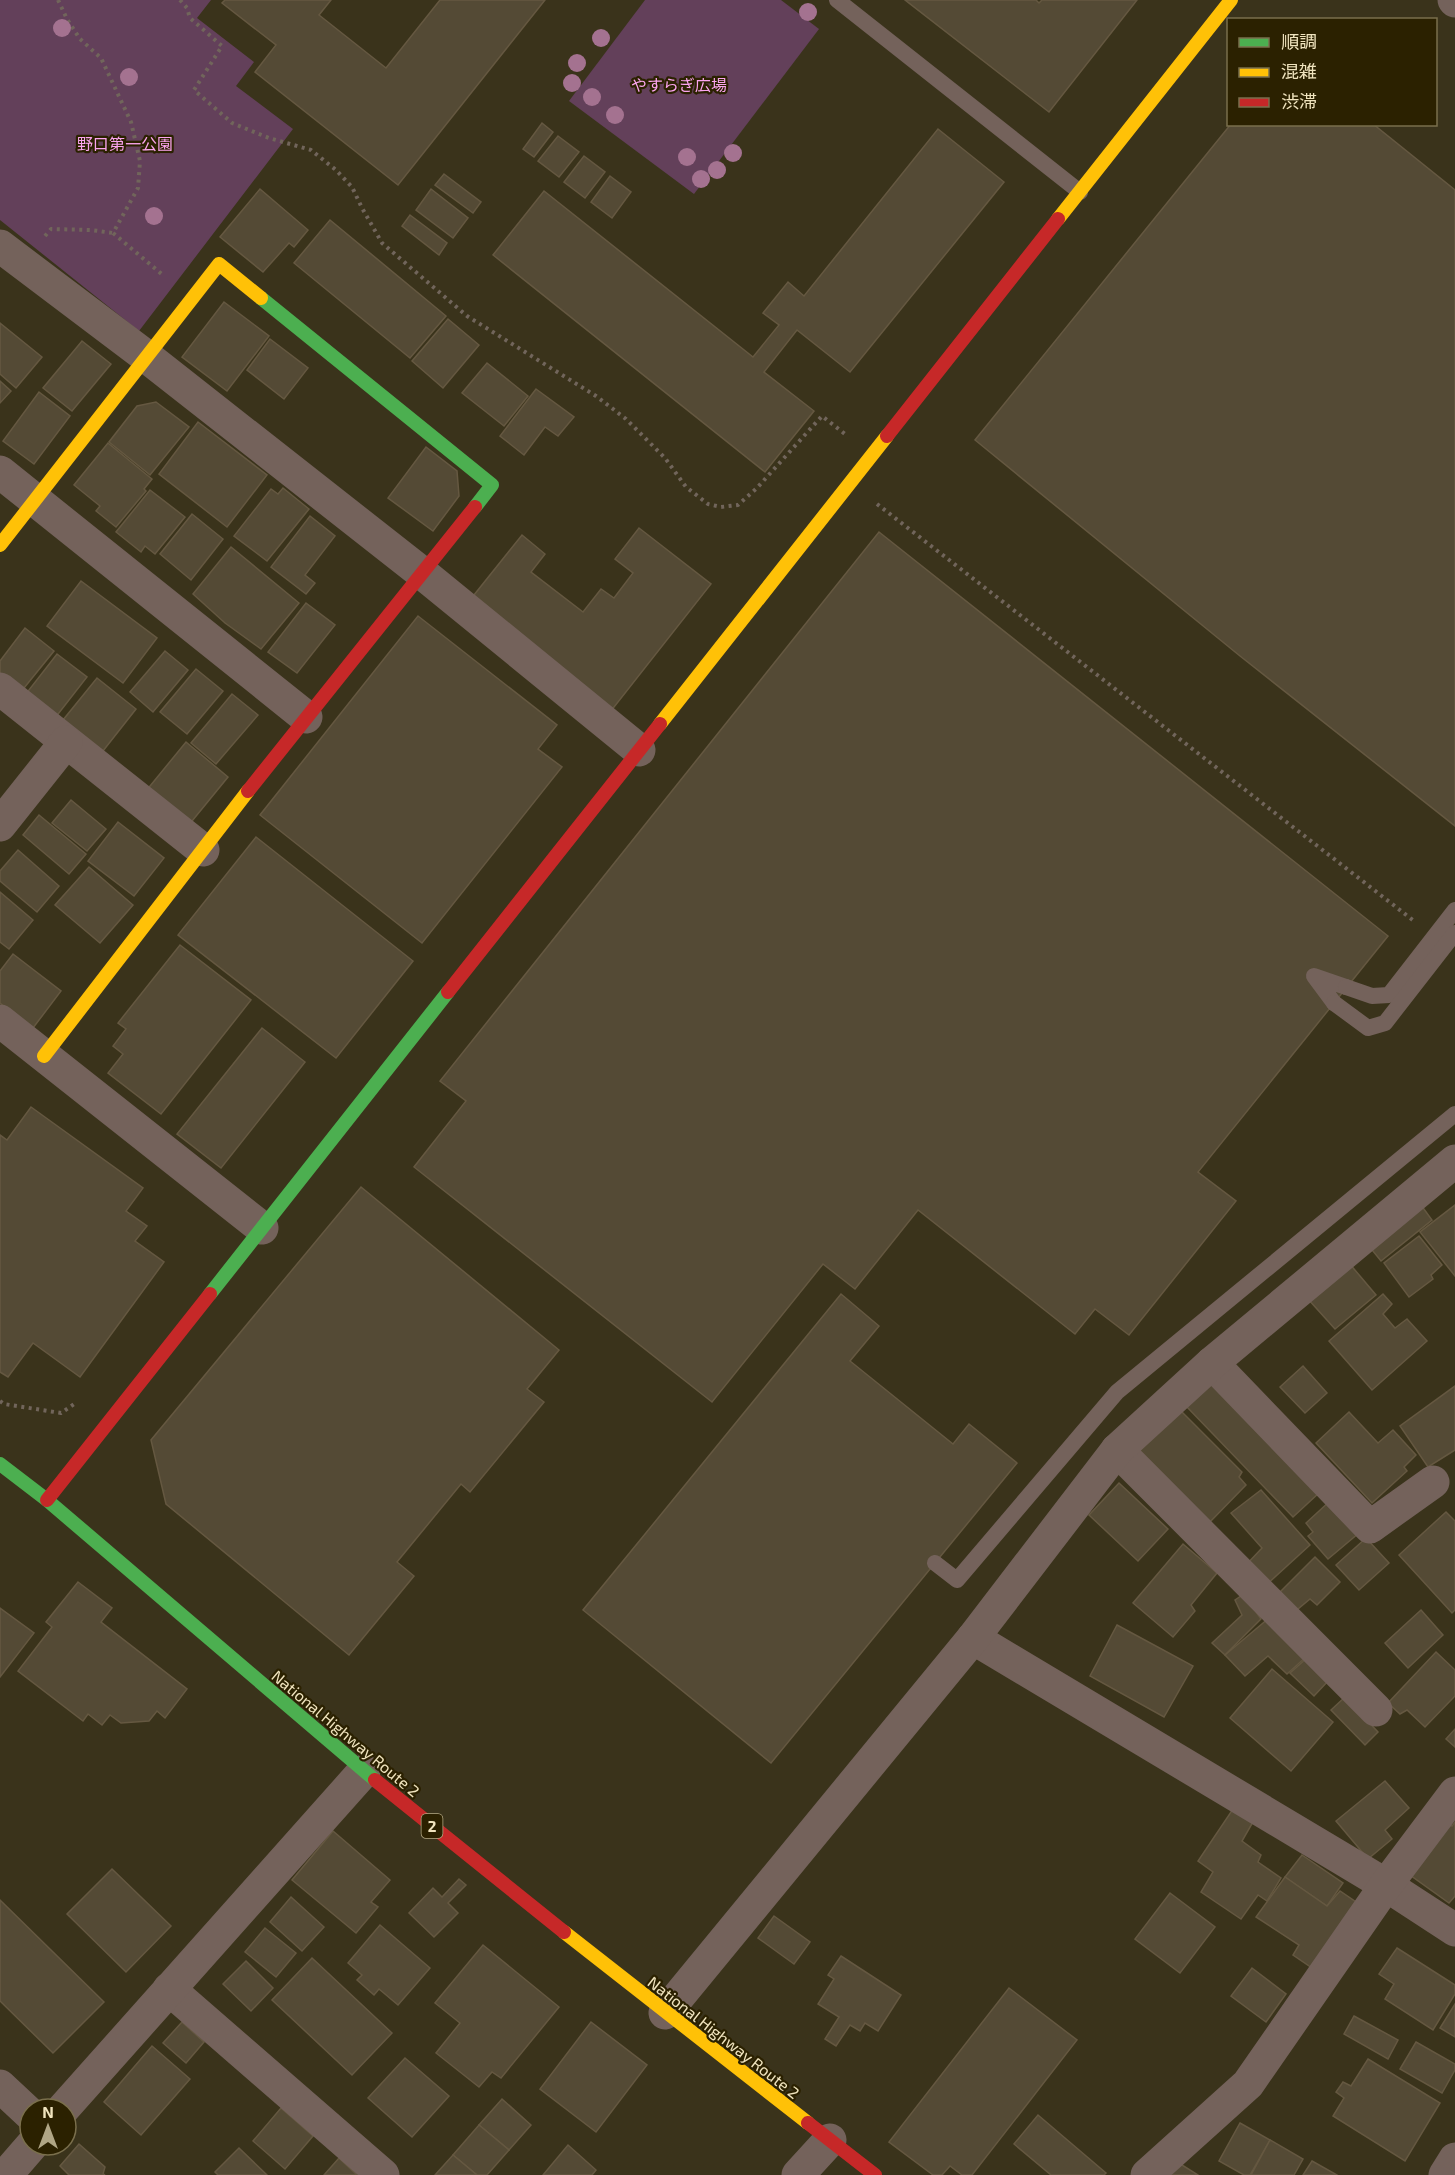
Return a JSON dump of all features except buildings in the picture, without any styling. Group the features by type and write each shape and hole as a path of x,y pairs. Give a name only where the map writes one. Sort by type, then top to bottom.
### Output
{"main road":[{"path":"47,1500 1231,0"},
{"path":"0,545 219,264 492,485 306,717 44,1056"},
{"name":"National Highway Route 2","path":"0,1464 47,1500 364,1771 665,2013 875,2175"}],"street":[{"path":"11,254 147,357 422,573 639,750"},
{"path":"0,472 306,717"},
{"path":"0,689 203,850"},
{"path":"0,825 66,742"},
{"path":"0,1021 262,1228"},
{"path":"665,2013 973,1638 1117,1450 1212,1363 1455,1161"},
{"path":"1212,1363 1370,1527 1433,1482"},
{"path":"1117,1450 1376,1710"},
{"path":"973,1638 1386,1885 1455,1930"},
{"path":"74,2097 364,1771"},
{"path":"1147,2175 1248,2084 1386,1885 1455,1793"},
{"path":"169,1989 382,2175"},
{"path":"0,2086 18,2103"},
{"path":"798,2175 830,2140"},
{"path":"6,2175 22,2157"},
{"path":"1445,2175 1455,2159"}],"lane":[{"path":"837,0 1080,192"},
{"path":"1455,910 1389,995 1372,996 1314,976 1334,1003 1368,1028 1384,1023 1455,933"},
{"path":"935,1563 957,1580 1117,1392 1455,1114"}],"path":[{"path":"58,0 67,20 80,39 101,58 131,122 140,161 138,188 113,233"},
{"path":"180,0 190,18 222,46 194,90 232,123 269,138 311,150 336,170 352,187 382,243 389,250 467,316 596,396 626,419 665,458 686,487 708,504 721,507 738,505 756,489 822,416 846,435"},
{"path":"11,254 51,229 113,233 192,299"},
{"path":"872,500 1417,923"}],"green space":[{"name":"野口第一公園","path":"0,0 211,0 197,18 254,62 236,86 293,129 139,331 0,220"},
{"name":"やすらぎ広場","path":"645,0 781,0 819,29 694,194 569,101"}],"traffic: fast":[{"path":"261,298 492,485 475,507"},
{"path":"210,1294 448,992"},
{"path":"0,1464 47,1500 375,1780"}],"traffic: slow":[{"path":"1058,219 1231,0"},
{"path":"0,545 219,264 261,298"},
{"path":"660,724 887,436"},
{"path":"44,1056 248,791"},
{"path":"564,1932 808,2123"}],"traffic: jam":[{"path":"887,436 1058,219"},
{"path":"248,791 475,507"},
{"path":"448,992 660,724"},
{"path":"47,1500 210,1294"},
{"path":"375,1780 564,1932"},
{"path":"808,2123 875,2175"}]}
